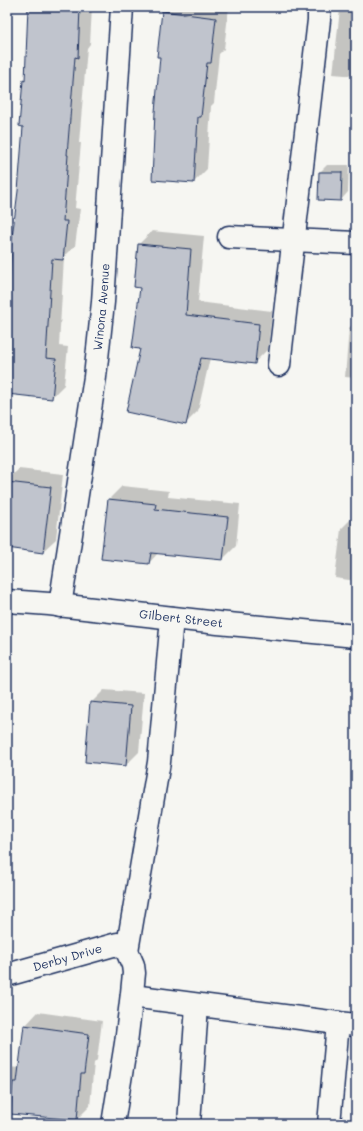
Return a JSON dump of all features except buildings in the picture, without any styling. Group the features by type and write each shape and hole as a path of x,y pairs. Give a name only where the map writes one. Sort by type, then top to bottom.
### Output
{"street":[{"name":"Winona Avenue","path":"60,606 95,377 103,302 122,7"},
{"path":"279,365 319,20 319,7"},
{"path":"229,237 356,243"},
{"name":"Gilbert Street","path":"7,601 356,636"},
{"path":"113,1124 126,1050 132,996 133,969 131,958 127,951 159,762 172,618"},
{"name":"Derby Drive","path":"7,975 117,944 127,951"},
{"path":"132,996 347,1024 329,1124"},
{"path":"189,1124 197,1005"}]}
